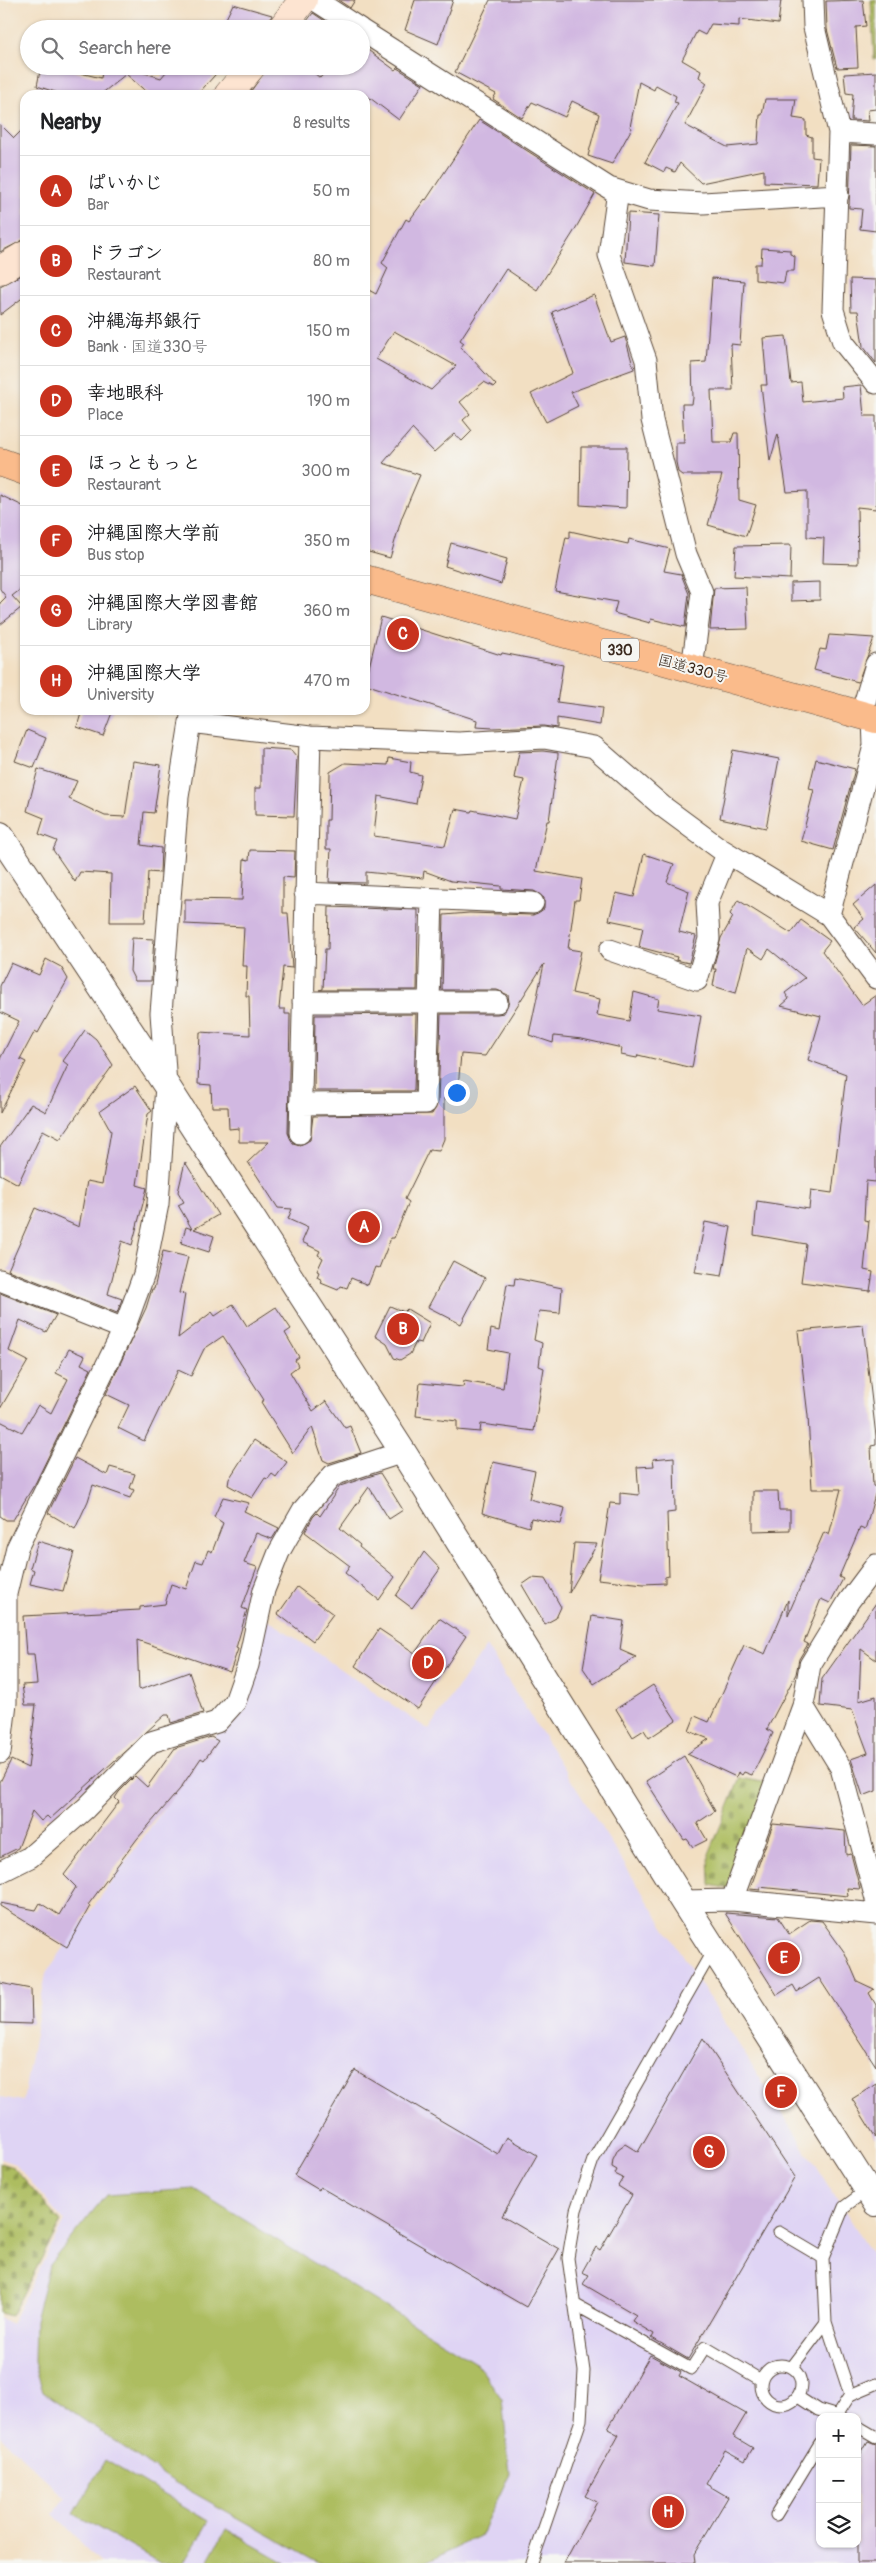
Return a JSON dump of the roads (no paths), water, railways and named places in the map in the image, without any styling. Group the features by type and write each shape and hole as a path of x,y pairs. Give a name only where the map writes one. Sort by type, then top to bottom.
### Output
{"highway":[{"path":"0,462 20,469"},
{"name":"国道330号","path":"370,580 870,717"}],"main road":[{"path":"288,20 303,0"},
{"path":"232,90 245,75"},
{"path":"0,270 20,258"}],"street":[{"path":"315,0 346,20"},
{"path":"813,0 814,27 839,132 833,310 843,342 876,383"},
{"path":"370,35 609,188 649,200 703,203 838,195"},
{"path":"839,132 876,134"},
{"path":"618,190 609,255 646,360 652,420 686,554 702,592 692,669"},
{"path":"829,915 874,746 870,717 876,664"},
{"path":"0,1753 6,1703 8,1554 124,1329 144,1274 158,1204 166,1085 161,1013 178,798 191,716 310,737 459,743 544,738 594,747 662,806 727,854 829,915 876,978"},
{"path":"300,1134 310,737"},
{"path":"0,835 166,1085 403,1452 683,1900 872,2196"},
{"path":"610,950 697,980 709,939 707,903 727,854"},
{"path":"306,893 533,903"},
{"path":"300,1104 426,1103 432,899"},
{"path":"303,1002 497,1002"},
{"path":"0,1280 124,1329"},
{"path":"0,1872 30,1857 86,1808 151,1742 217,1722 235,1702 248,1665 264,1590 280,1552 303,1510 333,1474 403,1452"},
{"path":"732,1900 803,1706 810,1665 849,1601 876,1565"},
{"path":"803,1706 841,1768 876,1898"},
{"path":"683,1900 732,1900 876,1914"}],"lane":[{"path":"532,2563 581,2420 584,2371 568,2258 576,2210 593,2160 714,1948"},
{"path":"850,2395 826,2322 823,2258 844,2207 872,2196"},
{"path":"779,2232 823,2258"},
{"path":"574,2304 692,2369 705,2347 761,2380"},
{"path":"792,2367 826,2322"},
{"path":"783,2363 792,2367 800,2376 802,2387 798,2397 783,2405 770,2403 762,2392 761,2380 770,2368 783,2363"},
{"path":"840,2413 850,2395 876,2384"},
{"path":"798,2397 818,2410 828,2413"},
{"path":"861,2428 876,2437"},
{"path":"776,2514 816,2449"}],"place":[{"name":"沖縄海邦銀行","path":"403,634"},
{"name":"ぱいかじ","path":"364,1227"},
{"name":"ドラゴン","path":"403,1329"},
{"name":"幸地眼科","path":"428,1663"},
{"name":"ほっともっと","path":"784,1958"},
{"name":"沖縄国際大学前","path":"781,2092"},
{"name":"沖縄国際大学図書館","path":"709,2152"},
{"name":"沖縄国際大学","path":"668,2512"}]}
